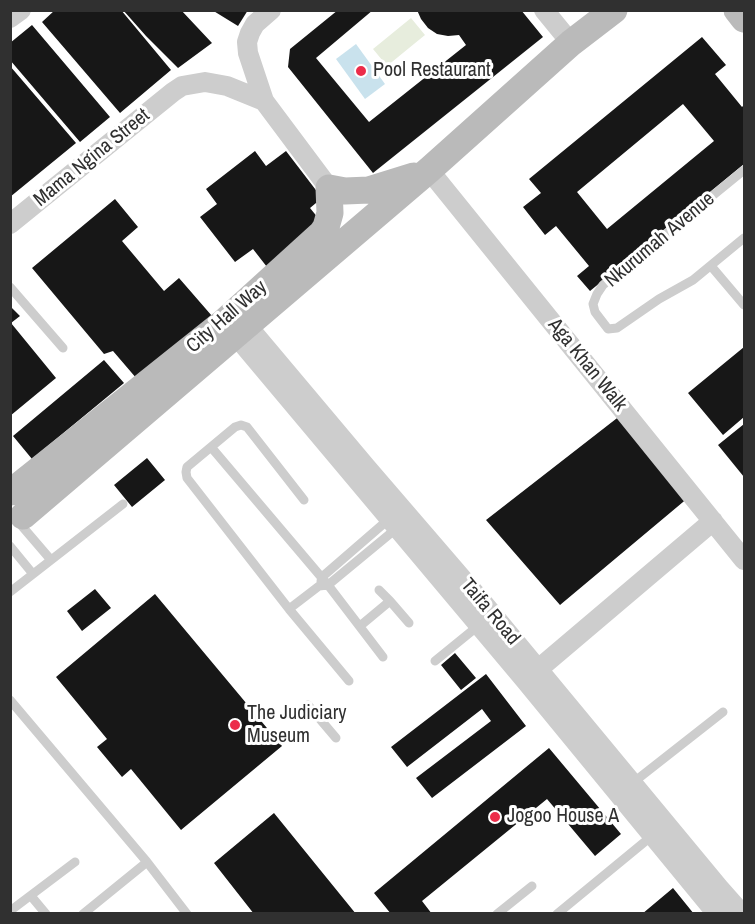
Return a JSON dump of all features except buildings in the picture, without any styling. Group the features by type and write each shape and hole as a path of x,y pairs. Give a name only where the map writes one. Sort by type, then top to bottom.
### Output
{"street":[{"path":"10,18 21,10"},
{"path":"271,10 255,24 250,33 247,42 248,53 264,101 329,188"},
{"path":"544,10 571,43"},
{"name":"City Hall Way","path":"11,492 236,324 367,222 429,170 571,43 614,10"},
{"path":"736,10 744,19"},
{"name":"Mama Ngina Street","path":"10,224 182,86 205,82 227,86 264,101"},
{"name":"City Hall Way","path":"16,531 236,324 322,233 330,213 329,188 345,191 369,190 429,170"},
{"name":"Aga Khan Walk","path":"429,170 744,560"},
{"name":"Taifa Road","path":"236,324 393,524 478,626 531,675"},
{"name":"Taifa Road","path":"236,324 366,467 477,596 531,675 626,789 742,914"},
{"path":"11,492 22,506 16,531"},
{"path":"531,675 713,521"},
{"name":"Taifa Road","path":"626,789 653,835 717,914"}],"lane":[{"name":"Nkurumah Avenue","path":"744,170 603,285 593,304 595,312 608,329 617,328 659,299 693,280 744,238"},
{"path":"711,266 744,305"},
{"path":"10,287 63,348"},
{"path":"304,500 247,427 241,424 187,466 187,478 289,609 349,681"},
{"path":"212,447 383,657"},
{"path":"10,592 123,504"},
{"path":"289,609 393,524"},
{"path":"16,531 51,560"},
{"path":"16,531 33,574"},
{"path":"379,590 409,623"},
{"path":"360,626 390,601"},
{"path":"435,661 478,626"},
{"path":"10,700 188,914"},
{"path":"308,705 336,738"},
{"path":"626,789 723,712"},
{"path":"556,914 653,835"},
{"path":"10,910 75,862"},
{"path":"82,914 147,862"},
{"path":"497,914 532,886"},
{"path":"31,896 46,914"}],"green space":[{"path":"411,18 425,35 387,66 373,49"}],"water":[{"name":"Pool Restaurant","path":"356,44 385,84 365,99 336,59"}],"place":[{"name":"Pool Restaurant","path":"361,71"},
{"name":"The Judiciary Museum","path":"235,725"},
{"name":"Jogoo House A","path":"495,817"}]}
